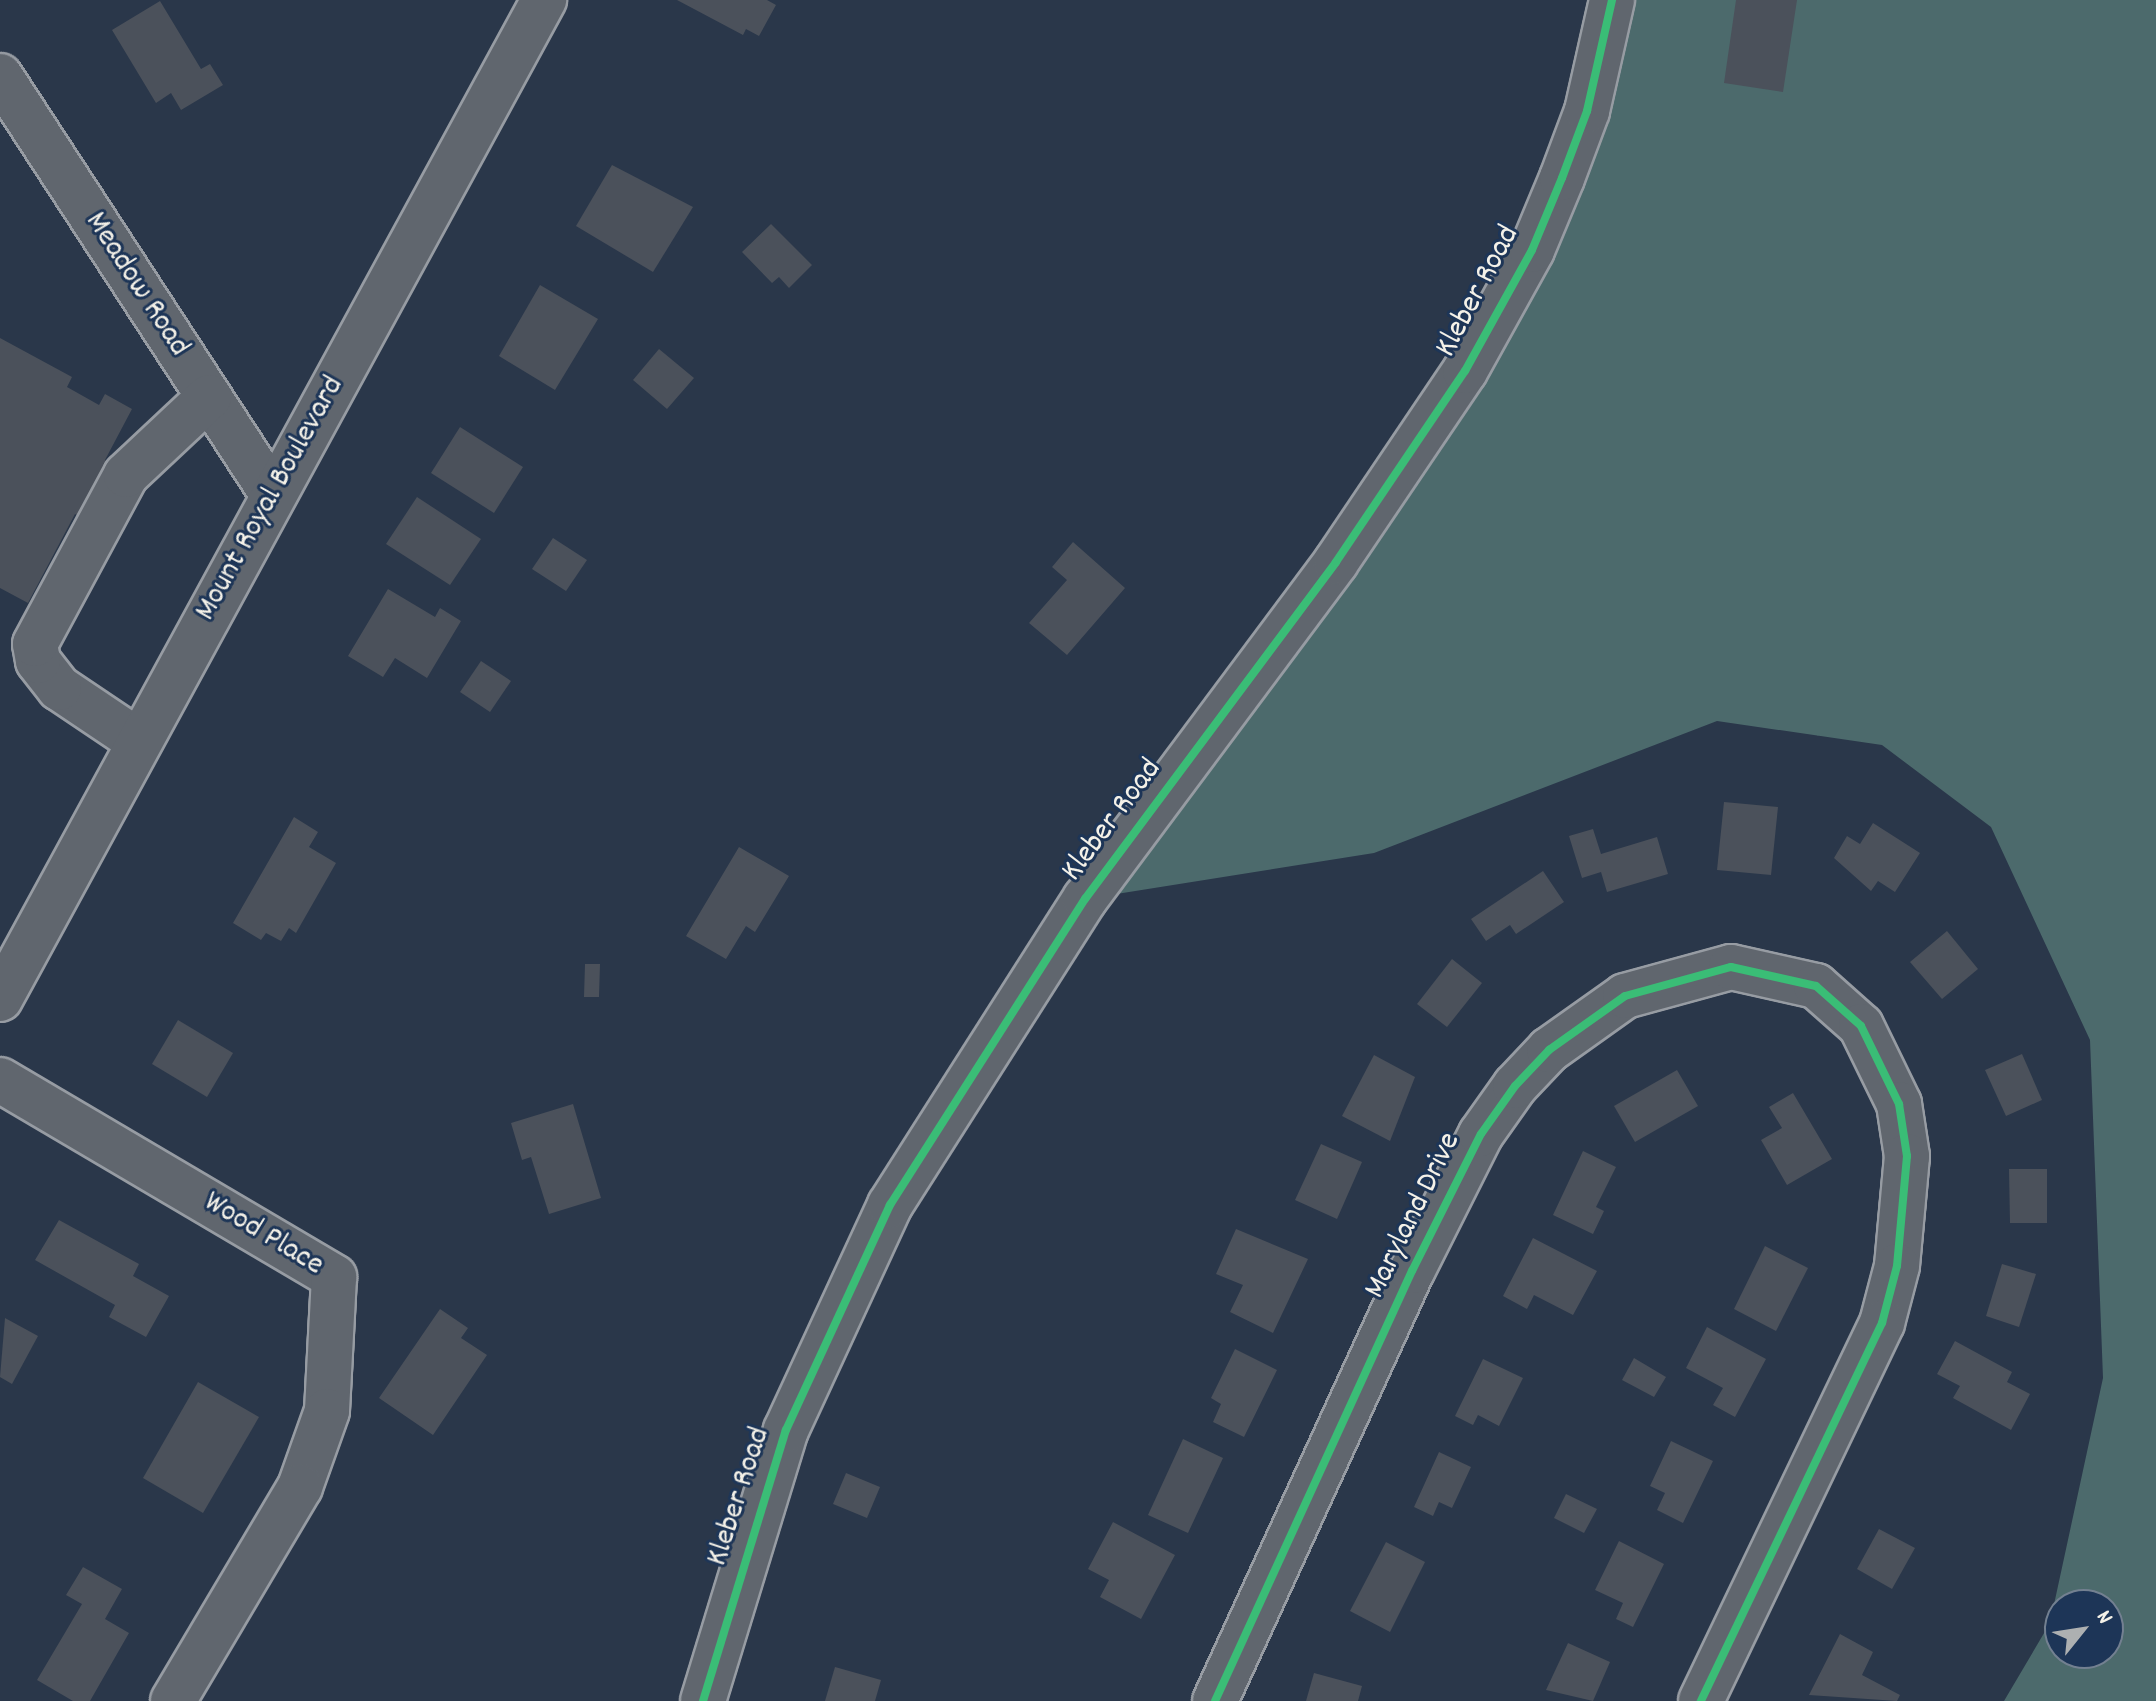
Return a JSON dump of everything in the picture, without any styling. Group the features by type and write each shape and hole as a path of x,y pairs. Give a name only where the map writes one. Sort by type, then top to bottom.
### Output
{"street":[{"name":"Mount Royal Boulevard","path":"0,999 544,0"},
{"name":"Kleber Road","path":"703,1701 786,1430 890,1205 1077,910 1336,562 1465,371 1562,178 1612,0"},
{"name":"Meadow Road","path":"0,76 273,495"},
{"path":"138,741 59,688 38,661 35,644 126,475 209,397"},
{"name":"Maryland Drive","path":"1215,1701 1412,1271 1481,1134 1515,1086 1549,1050 1625,996 1731,967 1816,986 1861,1026 1899,1104 1907,1156 1897,1266 1882,1323 1701,1701"},
{"name":"Wood Place","path":"0,1080 334,1277 327,1411 300,1487 173,1701"}],"green space":[{"path":"1612,0 2156,0 2156,1701 2004,1701 2044,1633 2044,1669 2124,1669 2124,1589 2057,1589 2103,1378 2090,1040 1991,827 1882,745 1717,721 1374,853 1085,899 1465,371"}],"building":[{"path":"677,0 767,0 776,5 759,36 746,29 743,35"},
{"path":"1736,0 1797,0 1783,92 1724,83"},
{"path":"160,1 201,69 210,64 223,85 181,110 171,93 156,103 112,30"},
{"path":"612,165 693,207 653,272 576,226"},
{"path":"771,224 812,265 789,288 779,277 772,283 742,252"},
{"path":"540,285 598,319 555,390 499,356"},
{"path":"0,338 72,377 67,387 99,405 105,394 132,409 105,460 120,468 91,522 75,514 28,603 0,588"},
{"path":"659,349 694,378 667,409 633,380"},
{"path":"460,427 523,467 494,513 431,473"},
{"path":"417,497 481,539 450,585 386,544"},
{"path":"553,538 587,560 566,591 532,569"},
{"path":"1073,542 1125,588 1067,655 1029,623 1067,580 1052,567"},
{"path":"388,589 435,617 440,608 461,621 427,678 395,658 383,677 348,656"},
{"path":"481,661 511,681 490,712 460,692"},
{"path":"1724,802 1778,807 1771,875 1717,870"},
{"path":"294,817 318,832 309,847 336,863 296,933 289,928 281,941 266,933 261,940 233,923"},
{"path":"1873,823 1920,853 1895,892 1878,881 1871,891 1834,858 1847,836 1860,844"},
{"path":"1593,829 1601,854 1657,837 1668,874 1607,892 1601,872 1582,878 1569,836"},
{"path":"739,847 789,876 755,932 746,926 726,959 686,936"},
{"path":"1543,871 1564,902 1516,934 1510,925 1486,941 1471,919"},
{"path":"1947,931 1978,969 1942,999 1910,962"},
{"path":"1452,959 1482,983 1447,1027 1417,1004"},
{"path":"585,964 600,964 599,997 584,997"},
{"path":"178,1020 233,1053 207,1097 152,1064"},
{"path":"2022,1054 2042,1100 2006,1116 1985,1070"},
{"path":"1374,1055 1415,1077 1390,1141 1342,1116"},
{"path":"1677,1070 1698,1106 1635,1142 1614,1106"},
{"path":"1793,1093 1832,1159 1787,1185 1761,1140 1782,1128 1769,1107"},
{"path":"573,1104 601,1198 549,1214 531,1157 522,1160 511,1123"},
{"path":"1321,1144 1362,1162 1337,1219 1295,1200"},
{"path":"1583,1151 1616,1167 1596,1207 1604,1211 1593,1234 1553,1215"},
{"path":"2009,1169 2047,1169 2047,1223 2010,1223"},
{"path":"59,1220 139,1264 133,1276 169,1296 146,1337 109,1317 115,1305 35,1260"},
{"path":"1236,1229 1308,1259 1273,1333 1230,1312 1243,1285 1216,1274"},
{"path":"1533,1238 1597,1271 1573,1315 1534,1295 1527,1309 1503,1296"},
{"path":"1765,1246 1808,1268 1776,1331 1734,1309"},
{"path":"2002,1264 2036,1274 2019,1327 1986,1316"},
{"path":"440,1309 468,1328 461,1338 487,1355 433,1435 379,1398"},
{"path":"5,1318 38,1336 12,1384 0,1377"},
{"path":"1707,1327 1766,1359 1735,1417 1713,1405 1723,1388 1686,1368"},
{"path":"1955,1341 2012,1372 2007,1382 2030,1394 2011,1430 1953,1398 1960,1386 1937,1374"},
{"path":"1235,1349 1277,1370 1244,1437 1213,1422 1221,1404 1211,1398"},
{"path":"1634,1358 1666,1377 1654,1397 1622,1380"},
{"path":"1483,1359 1523,1378 1499,1426 1478,1415 1473,1425 1455,1416"},
{"path":"198,1382 259,1417 203,1513 143,1478"},
{"path":"1183,1439 1223,1458 1188,1533 1148,1515"},
{"path":"1671,1441 1713,1461 1683,1523 1657,1510 1665,1493 1650,1486"},
{"path":"1439,1452 1471,1467 1452,1508 1439,1502 1433,1516 1414,1507"},
{"path":"846,1473 880,1487 867,1518 833,1504"},
{"path":"1566,1494 1597,1509 1584,1533 1554,1518"},
{"path":"1113,1522 1175,1555 1141,1619 1100,1597 1109,1580 1088,1569"},
{"path":"1879,1529 1915,1548 1892,1589 1857,1569"},
{"path":"1619,1541 1664,1564 1633,1627 1616,1619 1623,1603 1595,1590"},
{"path":"1386,1542 1425,1562 1390,1632 1350,1611"},
{"path":"83,1567 122,1589 105,1619 129,1633 90,1701 73,1701 37,1680 82,1604 66,1595"},
{"path":"1840,1634 1873,1652 1862,1675 1900,1695 1897,1701 1809,1695"},
{"path":"1568,1643 1610,1662 1593,1701 1546,1690"},
{"path":"835,1667 881,1680 875,1701 825,1701"},
{"path":"1314,1673 1362,1686 1358,1701 1306,1701"}],"cycle path":[{"path":"703,1701 786,1430 890,1205 1085,899 1336,562 1465,371 1532,250 1562,178 1587,111 1612,0"},
{"path":"1215,1701 1412,1271 1481,1134 1515,1086 1549,1050 1625,996 1731,967 1816,986 1861,1026 1899,1104 1907,1156 1897,1266 1882,1323 1701,1701"}]}
